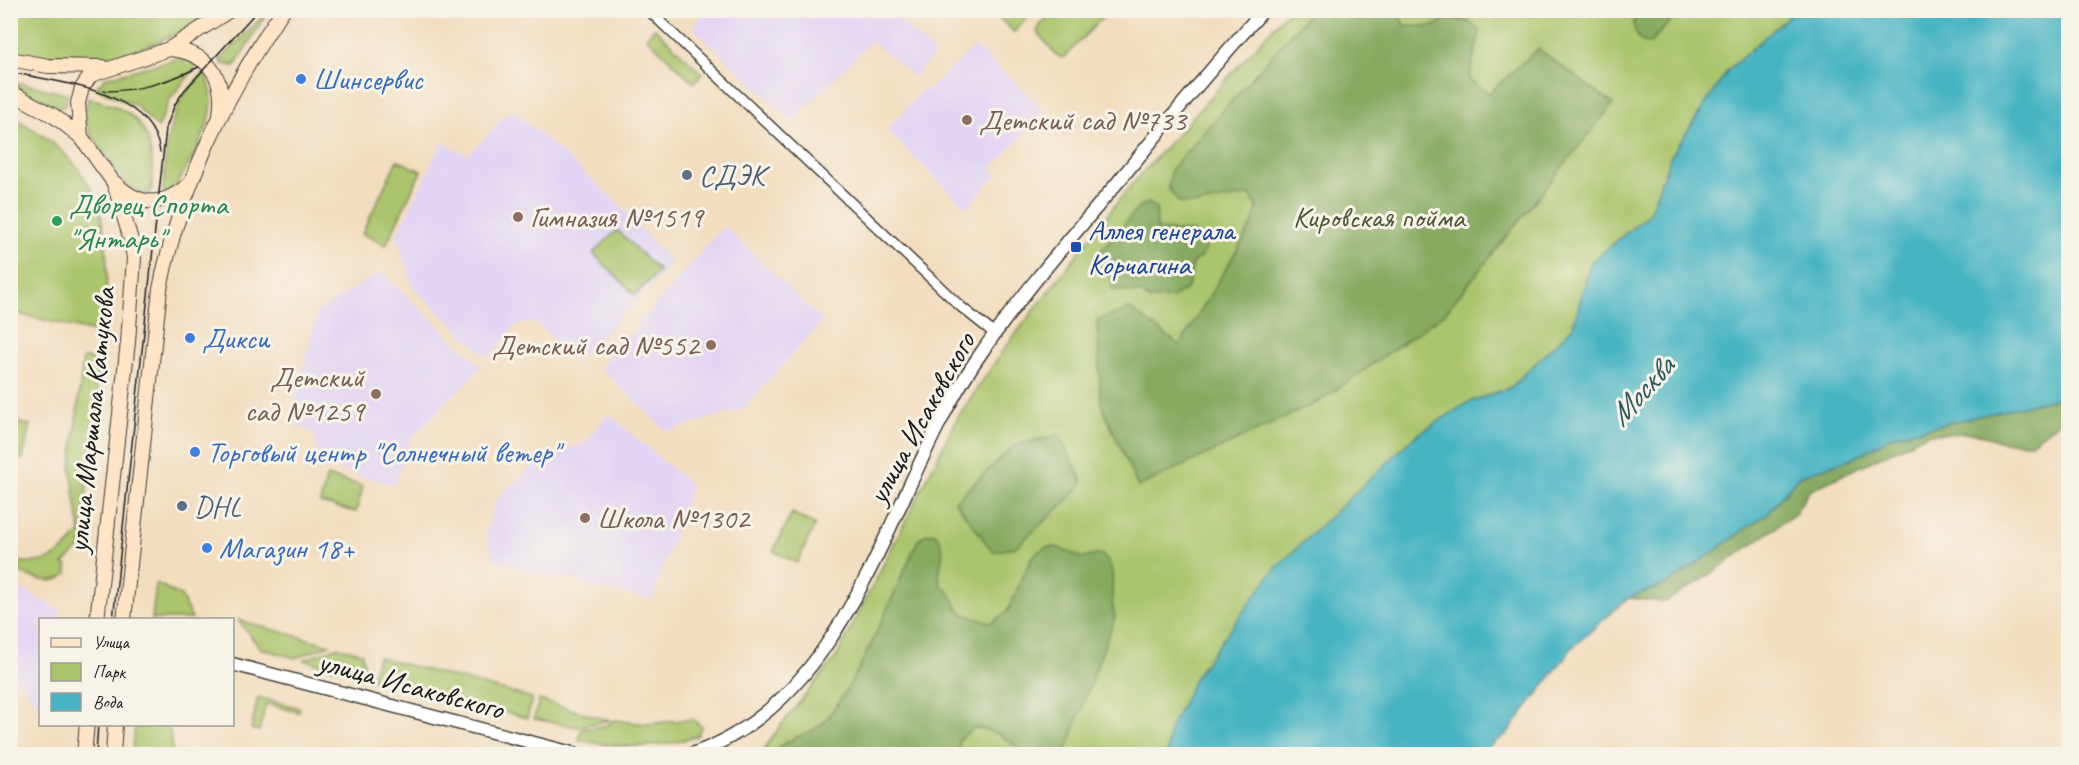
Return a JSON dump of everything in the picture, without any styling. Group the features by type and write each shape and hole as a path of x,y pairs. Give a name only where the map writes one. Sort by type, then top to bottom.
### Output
{"main road":[{"path":"81,137 77,116 82,88 91,75 112,66 169,50 230,10"},
{"name":"улица Маршала Катукова","path":"124,618 160,289 170,244 191,183 219,122 257,50 283,10"},
{"path":"169,50 195,54 208,64 220,91 219,122"},
{"path":"10,59 69,68 112,66"},
{"path":"10,92 54,116 81,137"},
{"name":"улица Маршала Катукова","path":"81,137 114,183 131,240 134,275 97,618"},
{"path":"114,183 125,194 152,202 173,197 191,183"},
{"path":"84,754 87,726"},
{"path":"113,754 115,726"}],"street":[{"path":"648,10 952,298 995,334"},
{"name":"улица Исаковского","path":"692,754 730,739 765,716 813,663 848,607 961,384 995,334 1075,233 1233,43 1264,10"},
{"name":"улица Исаковского","path":"234,665 576,754"}],"shaded area":[{"path":"706,11 906,11 899,19 932,51 933,56 914,77 872,41 792,121 692,27"},
{"name":"Детский сад №733","path":"975,46 1046,112 991,168 997,175 966,208 891,135 889,128 922,90 928,91"},
{"name":"Гимназия №1519","path":"511,109 614,199 672,263 581,357 574,360 536,322 517,325 488,358 413,288 397,235 442,142 468,155"},
{"name":"Детский сад №552","path":"724,226 823,321 743,409 667,431 600,368"},
{"name":"Детский сад №1259","path":"381,272 482,367 412,437 394,485 319,464 315,435 290,421 317,312"},
{"name":"Школа №1302","path":"608,414 691,485 652,599 582,586 582,581 527,571 494,560 486,534 495,501 538,460 585,443"},
{"path":"10,583 61,611 58,618 39,618 39,707 11,672"}],"green space":[{"path":"11,10 215,11 165,39 141,48 118,55 67,59 11,51"},
{"path":"1312,10 1395,11 1406,26 1434,26 1448,18 1468,21 1480,31 1469,79 1489,93 1538,49 1613,104 1445,313 1320,401 1138,487 1101,404 1097,320 1130,309 1180,345 1252,225 1257,207 1250,195 1199,204 1179,203 1168,187 1172,168"},
{"path":"1638,10 1680,11 1649,44 1639,40 1633,24"},
{"path":"268,11 235,66 223,64 220,60"},
{"path":"1004,11 1034,11 1014,32 998,17"},
{"path":"1053,11 1109,11 1063,58 1056,55 1037,32 1040,25"},
{"name":"Кировская пойма","path":"1288,11 1795,11 1728,70 1671,156 1649,214 1591,262 1573,327 1511,387 1467,403 1170,729 1167,754 761,754 778,729 837,656 958,417 1004,349 1126,191"},
{"path":"655,28 702,74 694,83 646,37"},
{"path":"185,58 198,65 169,100 158,128 136,106 96,88 105,78"},
{"path":"204,73 210,87 212,102 206,131 177,185 169,192 163,192 165,158 171,127 182,99"},
{"path":"11,81 67,94 66,106 59,108 11,84"},
{"path":"88,98 122,110 134,118 142,128 148,139 151,153 152,189 149,194 139,193 127,185 91,135 85,120"},
{"name":"Дворец Спорта \"Янтарь\"","path":"10,116 43,136 69,158 86,181 98,206 105,233 107,264 103,334 11,312"},
{"path":"397,160 421,171 386,245 362,234"},
{"path":"1148,203 1156,208 1157,228 1193,232 1203,240 1206,249 1201,257 1193,262 1188,288 1172,298 1149,299 1141,293 1113,290 1109,269 1100,252 1139,207"},
{"path":"617,230 659,271 635,295 593,253"},
{"path":"83,358 100,360 81,547 63,564 67,566 67,574 47,581 11,569 11,560 33,563 51,558 66,548 80,532 71,469"},
{"path":"2068,396 2068,415 2031,443 2002,442 1976,433 1928,434 1809,491 1795,514 1702,580 1665,602 1628,598 1669,583 1768,513 1799,476 1856,457 1894,435"},
{"path":"11,421 30,425 23,458 18,461 11,460"},
{"path":"1059,435 1083,482 1073,495 1016,547 993,552 955,501 1015,445"},
{"path":"327,476 363,486 356,512 320,503"},
{"path":"792,513 815,525 797,563 773,551"},
{"path":"935,533 940,540 943,553 939,572 941,586 949,592 962,612 991,623 1007,612 1031,559 1038,551 1047,547 1056,547 1083,558 1101,554 1109,564 1112,574 1112,601 1115,617 1065,754 1027,754 1000,735 974,728 959,740 959,754 773,754 779,747 822,724 828,717 866,654 918,540 926,534"},
{"path":"156,583 181,596 192,618 152,618"},
{"path":"238,620 330,645 295,658 260,648"},
{"path":"338,647 362,653 366,677 304,660"},
{"path":"378,657 532,698 527,718 371,679"},
{"path":"258,697 300,708 299,712 266,704 259,731 251,729"},
{"path":"539,700 611,720 577,727 534,719"},
{"path":"692,719 702,726 697,736 668,743 624,746 579,740 581,730 607,725 615,720 647,724"},
{"path":"135,726 169,726 173,754 132,754"}],"water":[{"name":"Москва","path":"1795,11 2068,11 2068,396 1894,435 1856,457 1799,476 1768,513 1669,583 1628,598 1572,648 1507,734 1490,746 1487,754 1167,754 1170,729 1197,674 1274,570 1414,437 1467,403 1511,387 1573,327 1591,262 1649,214 1671,156 1728,70"}],"tram line":[{"path":"113,618 166,128 175,104 184,91 258,10"},
{"path":"104,91 153,85 199,67"},
{"path":"10,72 77,86 122,102 140,115 153,131 160,152"},
{"path":"96,754 98,726"}],"place":[{"name":"Шинсервис","path":"301,79"},
{"name":"Детский сад №733","path":"967,120"},
{"name":"СДЭК","path":"687,175"},
{"name":"Гимназия №1519","path":"518,217"},
{"name":"Дворец Спорта \"Янтарь\"","path":"57,221"},
{"name":"Аллея генерала Корчагина","path":"1076,247"},
{"name":"Дикси","path":"190,338"},
{"name":"Детский сад №552","path":"711,345"},
{"name":"Детский сад №1259","path":"376,394"},
{"name":"Торговый центр \"Солнечный ветер\"","path":"195,452"},
{"name":"DHL","path":"182,506"},
{"name":"Школа №1302","path":"585,518"},
{"name":"Магазин 18+","path":"207,548"}]}
